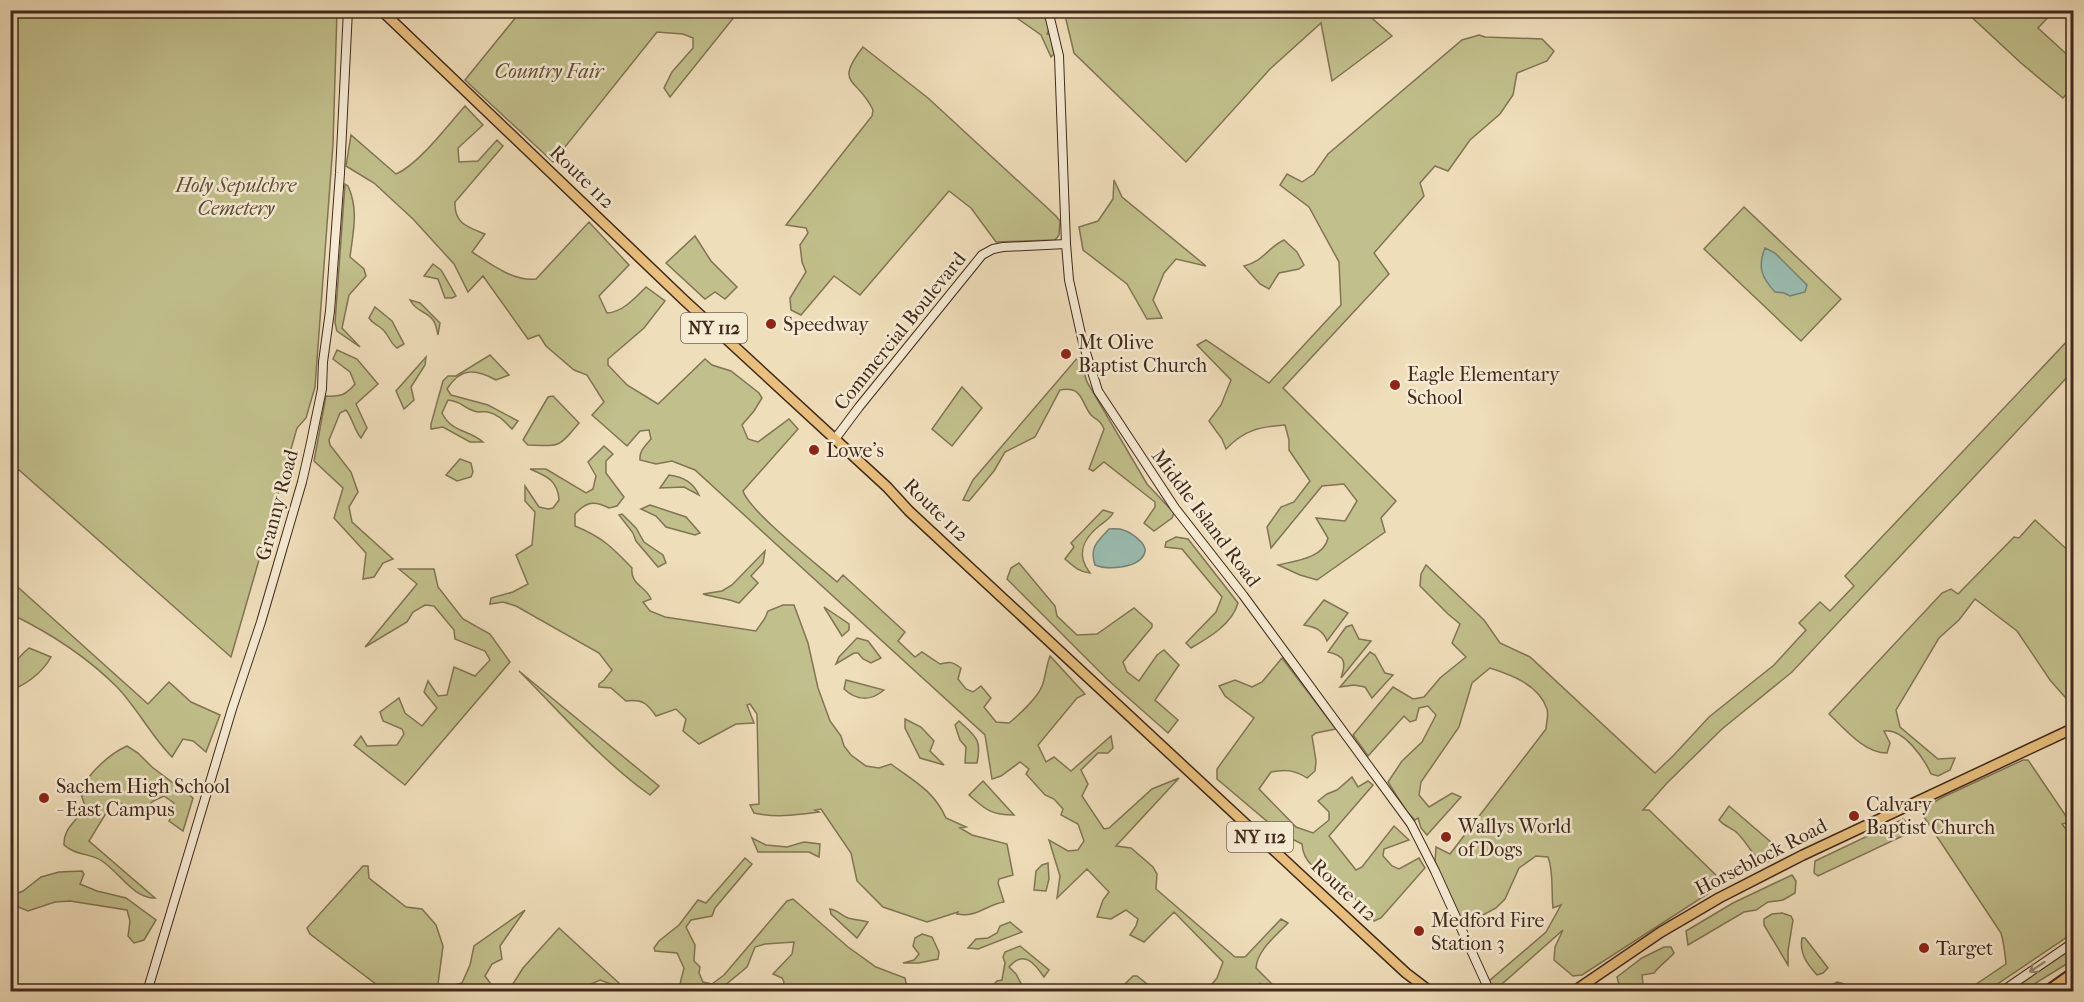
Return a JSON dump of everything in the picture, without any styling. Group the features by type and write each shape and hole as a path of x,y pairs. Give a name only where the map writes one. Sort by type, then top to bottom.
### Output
{"highway":[{"path":"2047,992 2073,973"}],"main road":[{"name":"Route 112","path":"381,10 684,300 887,487 909,511 1417,987 1421,983 1431,992"},
{"name":"Horseblock Road","path":"1574,992 1661,932 1719,898 1803,855 2073,728"}],"street":[{"name":"Granny Road","path":"147,992 302,482 322,389 340,173 348,10"},
{"name":"Middle Island Road","path":"1048,10 1059,56 1069,280 1083,343 1098,391 1183,519 1243,596 1411,824 1490,992"},
{"name":"Commercial Boulevard","path":"835,439 858,407 982,255 1003,247 1066,244"},
{"path":"2001,992 2073,942"}],"green space":[{"name":"Holy Sepulchre Cemetery","path":"11,10 337,11 333,144 315,387 306,418 297,428 231,657 19,470 11,477"},
{"name":"Country Fair","path":"521,11 739,11 670,97 664,88 672,72 693,48 693,38 683,34 657,32 553,162 465,80"},
{"path":"1007,11 1045,11 1049,29 1047,34 1051,35 1054,54 1051,57 1041,35"},
{"path":"1064,11 1364,11 1392,36 1332,81 1321,23 1270,69 1186,162 1074,53"},
{"path":"1965,11 2054,11 2038,28 2073,60 2073,87 2063,98"},
{"path":"1479,35 1542,39 1554,51 1547,61 1517,73 1513,95 1500,114 1470,140 1448,171 1435,166 1420,183 1424,196 1374,253 1389,274 1283,388 1396,501 1381,518 1385,532 1317,580 1300,575 1278,565 1308,558 1321,550 1328,538 1316,518 1345,521 1357,501 1344,484 1322,486 1271,548 1267,527 1281,507 1294,502 1310,481 1289,450 1285,425 1252,431 1226,449 1209,421 1221,405 1231,380 1197,345 1206,340 1269,383 1341,305 1339,262 1309,207 1280,185 1287,174 1302,182 1314,174 1328,154 1462,40"},
{"path":"863,47 928,98 1055,215 1060,221 1059,235 1055,240 996,242 971,208 949,191 860,295 834,276 801,315 791,310 790,298 806,272 800,245 808,233 806,228 786,225 872,116 873,110 867,99 851,81 849,75 854,60"},
{"path":"465,106 483,125 458,148 459,162 478,161 497,140 503,146 455,202 457,215 463,224 485,234 472,252 511,275 536,279 589,222 629,265 599,296 607,313 623,307 646,287 665,301 644,328 608,359 608,365 627,385 658,404 705,359 712,365 731,371 759,393 762,398 742,425 748,439 758,442 789,419 798,429 743,491 748,500 800,551 837,582 843,575 905,632 898,641 915,657 922,652 940,664 951,663 961,668 958,679 966,689 973,692 981,686 991,698 984,707 996,722 1009,723 1032,700 1042,686 1050,656 1085,694 1077,698 1038,745 1046,762 1054,757 1071,771 1111,736 1113,748 1108,753 1098,753 1081,770 1088,784 1082,796 1104,829 1109,828 1152,789 1179,778 1116,846 1131,848 1153,867 1157,874 1156,889 1235,957 1245,957 1281,919 1288,923 1264,949 1256,968 1279,991 1272,991 1259,983 1268,991 1206,991 1217,978 1223,962 1174,912 1144,942 1130,935 1138,919 1126,910 1111,919 1097,917 1103,900 1109,892 1087,869 1057,898 1060,876 1049,840 1068,851 1078,850 1084,841 1078,824 1061,815 1063,809 1054,799 1045,795 1026,774 1029,769 1020,762 1001,776 992,779 985,735 695,470 672,461 656,464 640,460 641,451 651,439 649,430 640,431 627,446 592,415 604,402 587,375 574,370 546,346 539,335 528,339 483,276 468,292 454,264 413,219 374,183 346,166 351,135 396,174 423,154"},
{"path":"1114,180 1122,197 1206,266 1176,259 1164,273 1153,300 1162,318 1147,319 1127,284 1083,250 1079,227 1098,221 1113,199"},
{"path":"345,184 351,195 354,212 350,257 364,269 366,276 349,295 342,328 360,347 337,331 335,323"},
{"path":"1744,207 1841,299 1801,341 1704,249"},
{"path":"695,236 711,261 737,287 725,299 715,292 705,299 666,263"},
{"path":"1284,240 1297,252 1304,265 1299,269 1279,273 1269,289 1260,284 1244,266 1261,258"},
{"path":"433,264 441,270 456,296 445,298 438,279 424,276"},
{"path":"410,300 420,303 440,323 438,335 433,320"},
{"path":"375,307 392,321 404,344 397,348 384,330 370,320"},
{"path":"2073,335 2073,371 1792,672 1722,729 1643,810 1649,810 1723,884 1582,975 1573,976 1554,960 1555,947 1563,930 1494,991 1489,981 1546,932 1561,905 1553,908 1552,875 1548,857 1536,856 1519,868 1505,899 1496,908 1463,926 1435,862 1436,847 1450,854 1546,729 1548,711 1543,701 1538,693 1524,682 1490,668 1472,683 1459,727 1421,782 1419,795 1429,807 1452,793 1461,797 1427,835 1421,828 1418,818 1415,820 1407,812 1388,782 1402,761 1422,742 1436,715 1428,706 1419,708 1416,720 1410,722 1404,716 1368,756 1353,735 1393,687 1413,699 1424,697 1440,678 1466,657 1452,643 1460,624 1420,586 1421,574 1426,565 1484,620 1500,643 1530,657 1655,773 1709,717 1774,665 1806,630 1799,623 1820,602 1830,611 1854,586 1845,576"},
{"path":"337,350 357,359 378,384 356,404 367,428 361,438 346,410 340,413 329,440 330,445 351,472 358,492 349,507 352,522 393,559 383,563 374,577 363,579 366,553 334,518 343,488 314,461 326,396 342,394 349,391 355,384 350,372 333,359"},
{"path":"490,355 509,375 496,380 469,372 458,377 447,389 451,395 488,405 518,421 512,429 495,415 488,412 476,412 448,400 442,413 446,419 455,428 483,442 470,442 443,427 431,429 443,381 448,376 456,376"},
{"path":"1079,356 1087,382 1147,484 1174,513 1172,518 1154,531 1144,523 1155,507 1155,502 1104,462 1093,471 1089,469 1104,429 1100,422 1091,415 1080,396 1068,389 1060,390 1035,437 1005,452 994,471 969,501 963,500 973,480"},
{"path":"426,357 425,365 411,387 414,400 404,409 396,391"},
{"path":"962,387 982,408 952,446 932,429"},
{"path":"553,396 579,423 558,444 528,445 523,440 548,397"},
{"path":"604,446 613,454 606,461 606,473 624,497 617,506 609,508 595,503 583,507 575,514 575,526 600,539 632,568 633,578 651,599 643,602 650,611 665,617 756,631 768,611 783,605 794,605 808,643 818,688 830,721 841,736 844,746 851,755 866,766 879,768 891,764 929,794 946,818 966,827 960,828 972,835 1007,844 1013,875 999,879 998,883 1004,902 976,913 964,915 957,914 958,912 927,922 883,907 857,881 851,853 821,809 815,810 819,812 786,816 754,813 750,805 759,804 757,714 750,704 747,705 754,723 736,724 699,744 683,731 686,719 676,709 656,716 644,703 626,701 611,688 599,687 599,684 612,670 599,653 516,606 503,602 490,604 491,598 513,592 528,584 516,555 532,545 535,512 525,501 525,486 539,507 553,508 559,500 551,480 530,469 546,469 586,493 593,489 596,476 588,462"},
{"path":"460,459 471,463 473,472 471,477 457,481 446,475"},
{"path":"669,475 687,481 699,495 684,487 660,488"},
{"path":"650,505 686,517 700,533 695,535 666,527 656,516 641,509"},
{"path":"1103,510 1113,513 1093,531 1083,548 1083,560 1090,573 1076,568 1065,559 1074,547 1071,543"},
{"path":"622,514 636,528 644,542 663,555 666,563 658,567 636,541 633,533 619,515"},
{"path":"2035,520 2073,555 2073,704 2050,680 2017,631 1975,599 1959,620 1939,638 1896,710 1900,727 1938,759 1955,758 1950,770 1938,776 1931,774 1912,745 1891,731 1884,731 1890,743 1887,753 1870,749 1855,739 1829,714 1942,593 1951,589 1958,594 2014,537 2019,538"},
{"path":"1176,537 1188,539 1238,603 1226,624 1191,648 1186,643 1216,612 1222,597 1182,549 1165,547 1166,542"},
{"path":"765,551 763,563 751,576 758,583 739,603 703,594 722,591 732,585"},
{"path":"1019,563 1055,606 1057,616 1077,635 1097,634 1134,608 1152,624 1152,627 1123,662 1127,672 1139,681 1157,655 1164,650 1179,665 1155,700 1178,720 1168,733 1108,680 1007,579 1011,568"},
{"path":"399,569 434,569 438,587 463,619 490,634 510,662 405,785 354,745 361,736 367,746 397,745 404,734 402,729 383,721 380,712 399,698 405,713 422,726 437,708 424,692 428,681 438,696 447,695 454,667 475,676 490,660 485,651 455,639 454,630 434,606 425,605 413,612 407,622 365,647 417,584"},
{"path":"10,580 148,704 169,682 191,702 220,715 206,752 193,741 183,739 172,757 125,695 93,665 40,629 11,614"},
{"path":"1324,600 1348,613 1327,641 1318,630 1304,625"},
{"path":"824,607 849,624 849,630 842,636"},
{"path":"1352,625 1359,639 1371,641 1341,678 1344,668 1343,661 1328,652 1346,627"},
{"path":"857,638 868,641 881,658 871,663 858,653 854,653 836,664 839,657"},
{"path":"29,648 51,657 34,677 11,690 14,667 19,657"},
{"path":"1370,652 1375,655 1385,673 1393,675 1372,698 1365,687 1354,685 1340,687"},
{"path":"1282,658 1336,729 1312,736 1316,761 1315,771 1307,778 1290,771 1271,772 1259,789 1296,827 1313,833 1329,820 1329,812 1318,801 1337,790 1352,777 1358,787 1368,781 1373,785 1329,836 1356,870 1362,867 1394,826 1409,840 1384,849 1383,856 1392,866 1399,869 1419,858 1425,868 1381,918 1374,921 1354,897 1334,885 1331,879 1308,861 1302,844 1282,834 1217,779 1217,769 1254,718 1225,696 1219,686 1235,680 1252,687 1262,682"},
{"path":"519,671 659,786 650,795 632,782 566,720"},
{"path":"846,680 884,690 869,698 854,696 844,689"},
{"path":"905,719 921,727 934,741 930,751 944,765 920,758 905,728"},
{"path":"959,721 978,743 977,763 965,763 966,747 960,740 955,725"},
{"path":"127,746 193,798 183,831 169,821 173,814 174,803 164,796 153,801 141,814 114,800 89,841 155,898 140,894 98,858 73,851 64,845 68,829 85,806 80,791 84,784 107,759"},
{"path":"2023,760 2028,760 2070,822 2062,824 2068,832 2073,834 2073,933 1987,991 1966,991 2006,964 2003,941 2001,933 1924,817 1926,807"},
{"path":"983,781 1014,815 989,811 969,795"},
{"path":"1729,806 1779,849 1777,857 1765,863 1760,860 1735,831 1719,820"},
{"path":"1903,819 1911,825 1911,832 1818,876 1814,873 1815,861"},
{"path":"752,838 766,845 787,847 804,842 820,844 819,857 809,852 758,852"},
{"path":"745,858 752,864 715,908 712,916 691,920 686,927 695,945 694,961 700,967 699,973 703,982 712,984 724,975 787,901 793,899 848,947 876,967 905,978 906,983 917,991 781,991 784,982 782,978 773,974 792,954 794,942 755,947 747,967 718,991 670,991 679,988 684,968 677,953 655,951 654,948 679,925 698,900 706,903"},
{"path":"1048,863 1049,879 1046,891 1034,890 1036,871"},
{"path":"363,866 368,866 369,878 406,907 422,909 436,925 443,946 438,984 446,987 462,983 470,965 474,946 525,910 500,946 502,959 492,964 485,976 496,991 385,991 310,934 307,928"},
{"path":"82,871 84,874 80,884 126,898 156,920 144,940 134,943 128,936 130,921 127,910 70,901 55,902 28,911 11,904 11,896 23,891 41,877 59,872"},
{"path":"1792,875 1796,881 1795,893 1783,900 1768,902 1756,910 1744,912 1688,945 1686,931 1733,903"},
{"path":"830,909 848,918 868,922 857,938 831,914"},
{"path":"1782,913 1791,916 1793,920 1788,965 1764,925 1764,919 1772,914"},
{"path":"1010,922 1022,932 978,949 968,948 976,939 988,938 997,933 1000,926"},
{"path":"559,928 619,983 619,987 600,980 591,984 586,991 496,991 511,987 523,968"},
{"path":"922,934 932,937 939,952 938,959 919,963 903,963 914,960 919,954 913,946 915,938"},
{"path":"1802,938 1805,938 1828,968 1823,973 1817,975 1807,962 1802,949"},
{"path":"1020,946 1049,970 1044,977 1029,960 1020,959 1009,967 1016,974 1025,991 988,991 997,981 1002,980 1005,952"},
{"path":"1664,947 1671,947 1674,953 1654,973 1642,975 1643,984 1648,991 1629,991 1619,985 1617,977 1642,958"},
{"path":"2073,947 2073,960 2023,991 2010,991"},
{"path":"1133,976 1137,976 1156,991 1123,991 1120,989"},
{"path":"1837,982 1844,984 1848,991 1827,991 1828,987"}],"water":[{"path":"1765,248 1775,253 1807,285 1805,292 1790,296 1775,292 1762,272 1761,261"},
{"path":"1109,529 1121,529 1137,538 1145,549 1142,558 1123,567 1095,565 1094,549"}],"place":[{"name":"Speedway","path":"771,324"},
{"name":"Mt Olive Baptist Church","path":"1066,354"},
{"name":"Eagle Elementary School","path":"1395,385"},
{"name":"Lowe's","path":"814,450"},
{"name":"Sachem High School - East Campus","path":"44,798"},
{"name":"Calvary Baptist Church","path":"1854,816"},
{"name":"Wallys World of Dogs","path":"1446,837"},
{"name":"Medford Fire Station 3","path":"1419,931"},
{"name":"Target","path":"1924,948"}]}
